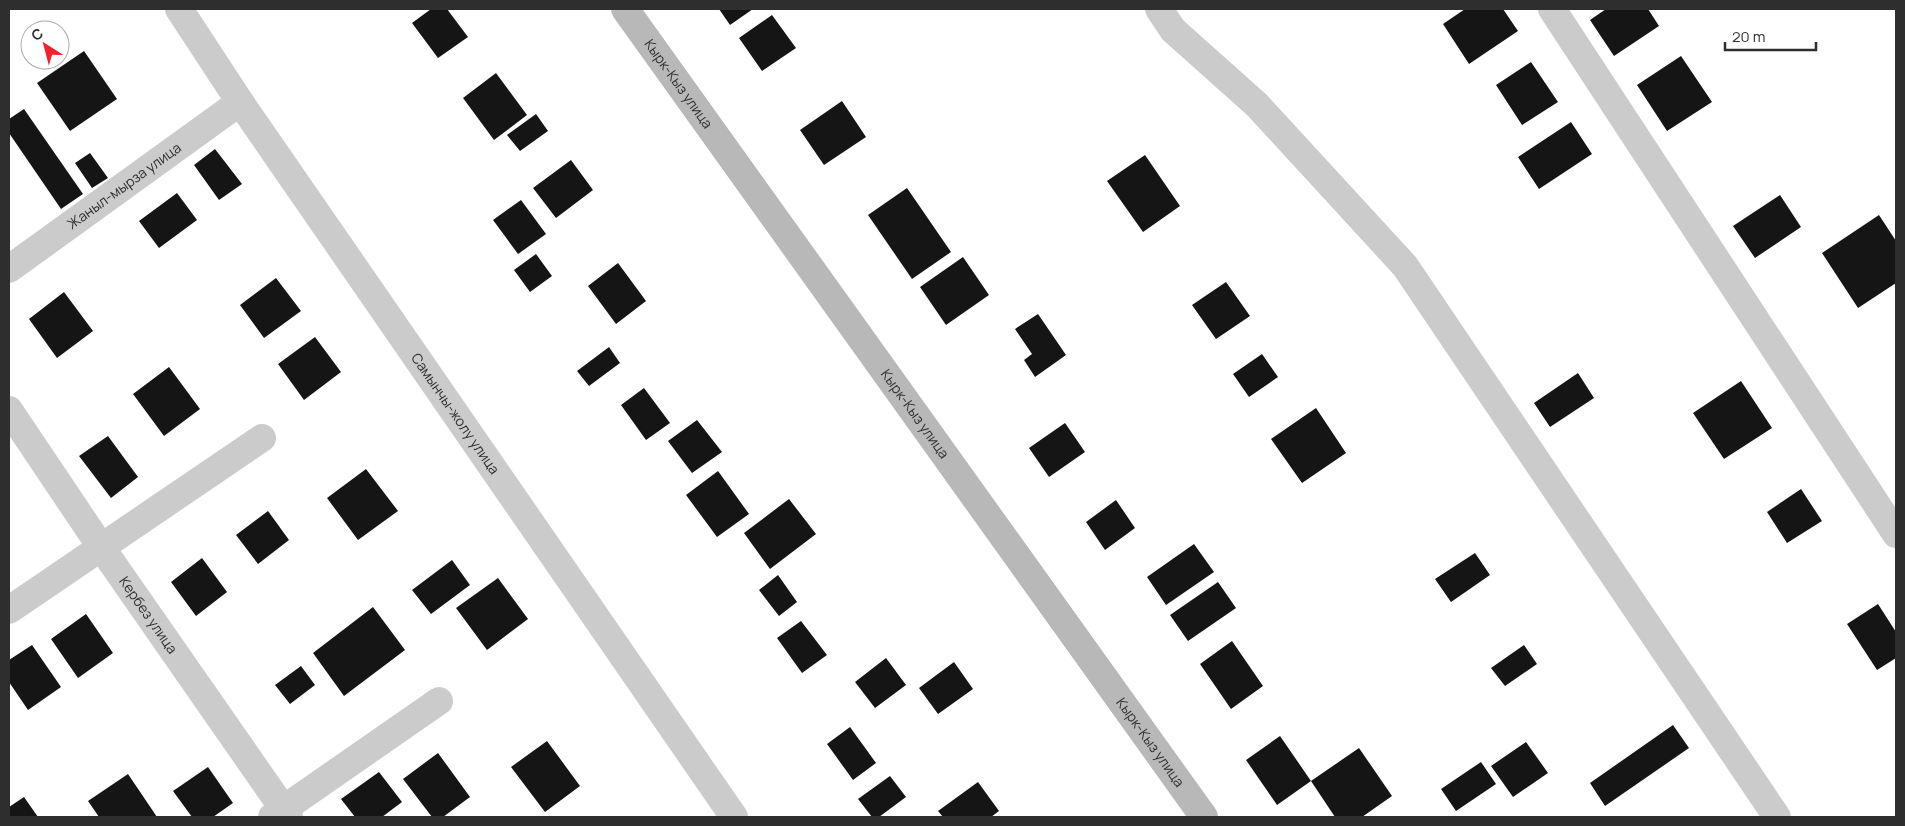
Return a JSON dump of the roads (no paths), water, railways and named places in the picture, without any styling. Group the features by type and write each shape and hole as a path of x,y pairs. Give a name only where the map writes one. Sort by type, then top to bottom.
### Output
{"street":[{"name":"Самынчы-жолу улица","path":"179,9 240,102 734,817"},
{"name":"Кырк-Кыз улица","path":"625,9 1204,817"},
{"path":"1159,9 1173,30 1257,105 1405,266 1777,817"},
{"path":"1552,9 1896,534"},
{"name":"Жаныл-мырза улица","path":"9,269 240,102"},
{"name":"Кербез улица","path":"9,410 282,815"},
{"path":"9,610 262,438"},
{"path":"282,815 439,701"}]}
